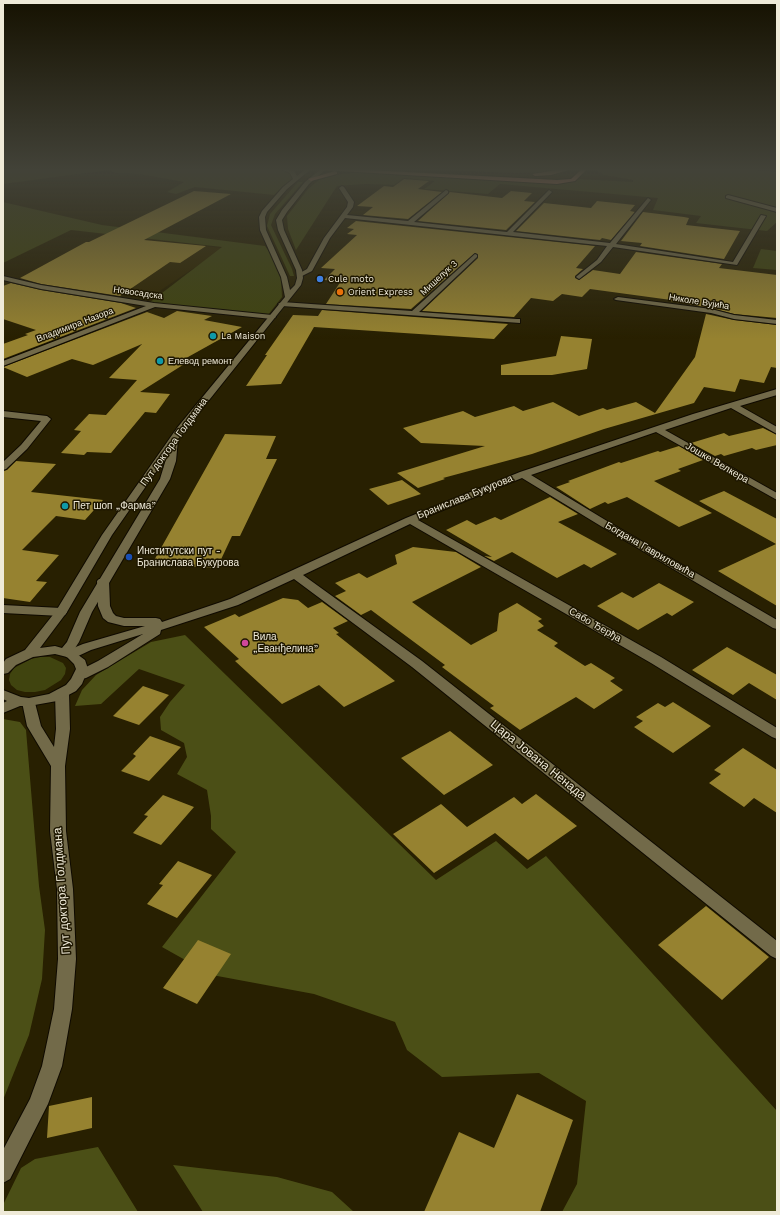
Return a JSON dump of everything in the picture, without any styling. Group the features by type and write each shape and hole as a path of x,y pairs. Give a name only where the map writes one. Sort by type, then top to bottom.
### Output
{"street":[{"path":"262,226 284,278 288,297"},
{"path":"280,226 300,275 310,270 326,238 336,226"},
{"path":"434,226 612,245 735,264 757,226"},
{"path":"509,234 517,226"},
{"path":"579,277 598,261 627,226"},
{"name":"Мишелук 3","path":"415,312 476,256"},
{"name":"Пут доктора Голдмана","path":"30,653 61,612 107,535 175,437 288,297 298,284 300,275"},
{"name":"Новосадска","path":"3,278 41,287 154,305 272,317"},
{"name":"Николе Вујића","path":"618,299 711,311 734,317 777,322"},
{"path":"282,304 415,312 517,321"},
{"name":"Владимира Назора","path":"3,364 154,305"},
{"name":"Бранислава Букурова","path":"68,653 142,630 168,624 234,602 410,520 523,474 657,429 777,392"},
{"path":"732,405 777,431"},
{"path":"3,414 47,419 24,447 3,467"},
{"name":"Јошке Велкера","path":"657,429 777,498"},
{"path":"68,653 86,612 103,581 165,479 171,461 175,437"},
{"name":"Богдана Гавриловића","path":"523,474 608,526 777,625"},
{"name":"Сабо Ђерђа","path":"410,520 656,660 777,734"},
{"name":"Цара Јована Ненада","path":"295,574 417,664 777,951"},
{"path":"103,581 104,606 107,615 124,622 168,624"},
{"path":"3,609 61,612"},
{"name":"Бранислава Букурова","path":"81,674 103,664 168,624"},
{"path":"3,670 11,662 30,653 55,650 68,653 80,663 82,668 81,674 71,688 40,701 24,701 3,694"},
{"name":"Пут доктора Голдмана","path":"3,1172 38,1104 52,1066 63,1009 67,959 65,889 58,831 58,766 63,729 62,693"},
{"path":"3,708 24,701"},
{"path":"24,701 34,726 58,766"}],"shaded area":[{"path":"145,240 224,248 158,292 71,282"}],"green space":[{"path":"3,226 107,226 265,246 273,257 281,278 282,297 268,315 149,303 222,247 71,230 3,263"},
{"path":"267,226 271,226 294,276 290,276"},
{"path":"288,226 312,226 296,250"},
{"path":"720,226 773,226 767,231"},
{"path":"761,249 777,251 777,270 753,268"},
{"path":"185,635 436,880 496,841 527,869 546,856 777,1111 777,1212 562,1212 577,1184 586,1101 539,1073 442,1077 407,1050 395,1022 314,994 212,975 162,947 236,852 211,829 211,816 207,790 177,774 187,757 184,743 161,730 160,717 170,702 185,685 139,669 101,704 75,706 82,690 96,675 151,642"},
{"path":"50,657 63,663 66,668 65,674 61,680 45,690 35,692 17,690 11,685 9,680 10,674 14,668 31,659"},
{"path":"3,719 20,722 26,730 39,886 45,930 42,979 29,1035 3,1100"},
{"path":"98,1147 138,1212 3,1212 3,1205 21,1168 35,1159"},
{"path":"173,1165 277,1177 332,1192 354,1212 203,1212"}],"building":[{"path":"123,226 171,226 144,240 206,246 180,263 170,262 120,296 41,284 20,278 86,242 89,242"},
{"path":"350,226 401,226 595,246 576,268 583,269 575,276 575,278 579,280 593,270 620,274 636,252 722,264 719,268 777,275 777,318 734,314 711,308 670,301 671,300 590,289 582,297 562,294 553,301 531,298 514,317 422,311 478,258 478,255 475,253 411,309 326,304 341,281 324,280 335,269 321,268 357,235 347,234 354,229 347,228"},
{"path":"464,226 510,226 506,230"},
{"path":"521,226 623,226 611,240 516,231"},
{"path":"633,226 692,226 740,231 724,259 640,246 642,243 621,241"},
{"path":"11,283 41,290 121,303 136,308 3,359 3,344 28,335 25,334 36,330 3,319 3,286"},
{"path":"322,310 508,324 494,339 314,327 281,384 246,386 267,355 265,355 293,315 318,316"},
{"path":"177,311 212,316 204,320 242,327 179,362 186,363 140,392 170,394 156,413 145,412 111,453 87,452 84,455 61,453 81,431 74,430 89,414 106,415 137,380 109,378 142,344 93,365 72,359 27,377 3,367 147,312 164,318"},
{"path":"706,314 734,320 777,325 777,368 771,367 764,383 740,379 735,392 704,387 694,403 604,429 532,454 443,478 445,479 418,488 397,473 485,446 421,443 403,428 463,411 475,417 514,406 523,411 553,402 579,416 603,408 607,410 636,402 655,413 695,357"},
{"path":"561,336 592,339 587,369 552,375 501,375 501,365 556,356"},
{"path":"763,428 777,435 777,445 756,450 752,448 724,456 721,454 715,456 691,443 724,433 729,436"},
{"path":"225,434 276,436 266,459 277,459 240,536 232,536 217,568 152,564"},
{"path":"679,446 703,460 678,469 681,471 654,481 712,513 679,527 627,497 608,504 605,502 590,509 556,487 619,462 621,463"},
{"path":"16,461 56,464 31,492 103,500 85,520 56,516 22,550 59,555 36,581 47,582 30,602 3,598 3,471 7,470"},
{"path":"402,480 421,494 388,505 369,489"},
{"path":"724,491 777,519 777,606 718,571 776,544 699,501"},
{"path":"550,497 578,514 558,522 617,554 591,568 584,564 557,578 512,552 494,561 484,556 492,557 446,530 467,520 476,525 495,517 501,520"},
{"path":"413,547 456,552 481,567 412,602 471,645 497,631 499,613 517,603 542,619 538,621 544,626 537,630 558,643 554,646 585,666 591,663 615,678 610,681 623,690 594,709 576,697 520,730 490,708 494,706 442,667 445,665 371,610 361,615 335,596 346,591 335,583 359,573 367,578 397,564 395,555"},
{"path":"659,583 694,602 672,616 667,613 638,630 597,606 622,592 633,598"},
{"path":"283,598 298,600 308,608 322,602 348,621 333,628 339,633 336,634 395,681 344,707 319,685 282,704 235,661 239,659 204,627 235,614 239,617"},
{"path":"727,647 777,675 777,700 749,683 733,695 692,670"},
{"path":"143,686 169,695 139,725 113,716"},
{"path":"673,702 711,726 673,753 634,727 643,721 636,717 658,703 665,707"},
{"path":"450,731 493,765 444,795 401,758"},
{"path":"150,736 181,747 149,781 121,771 136,756 133,754"},
{"path":"743,748 777,770 777,813 754,798 744,807 709,783 721,774 714,770"},
{"path":"536,794 577,826 528,860 495,833 434,873 393,834 441,804 467,827 514,797 522,804"},
{"path":"163,795 194,807 161,845 133,833 148,816 144,815"},
{"path":"178,861 212,875 177,918 147,904 163,885 159,884"},
{"path":"706,906 769,957 722,1000 658,945"},
{"path":"198,940 231,954 197,1004 163,988"},
{"path":"517,1094 573,1120 540,1212 424,1212 459,1132 494,1148"},
{"path":"92,1097 92,1128 47,1138 49,1106"}],"place":[{"name":"Cule moto","path":"320,279"},
{"name":"Orient Express","path":"340,292"},
{"name":"La Maison","path":"213,336"},
{"name":"Елевод ремонт","path":"160,361"},
{"name":"Пет шоп „Фарма”","path":"65,506"},
{"name":"Институтски пут - Бранислава Букурова","path":"129,557"},
{"name":"Вила „Еванђелина”","path":"245,643"}]}
